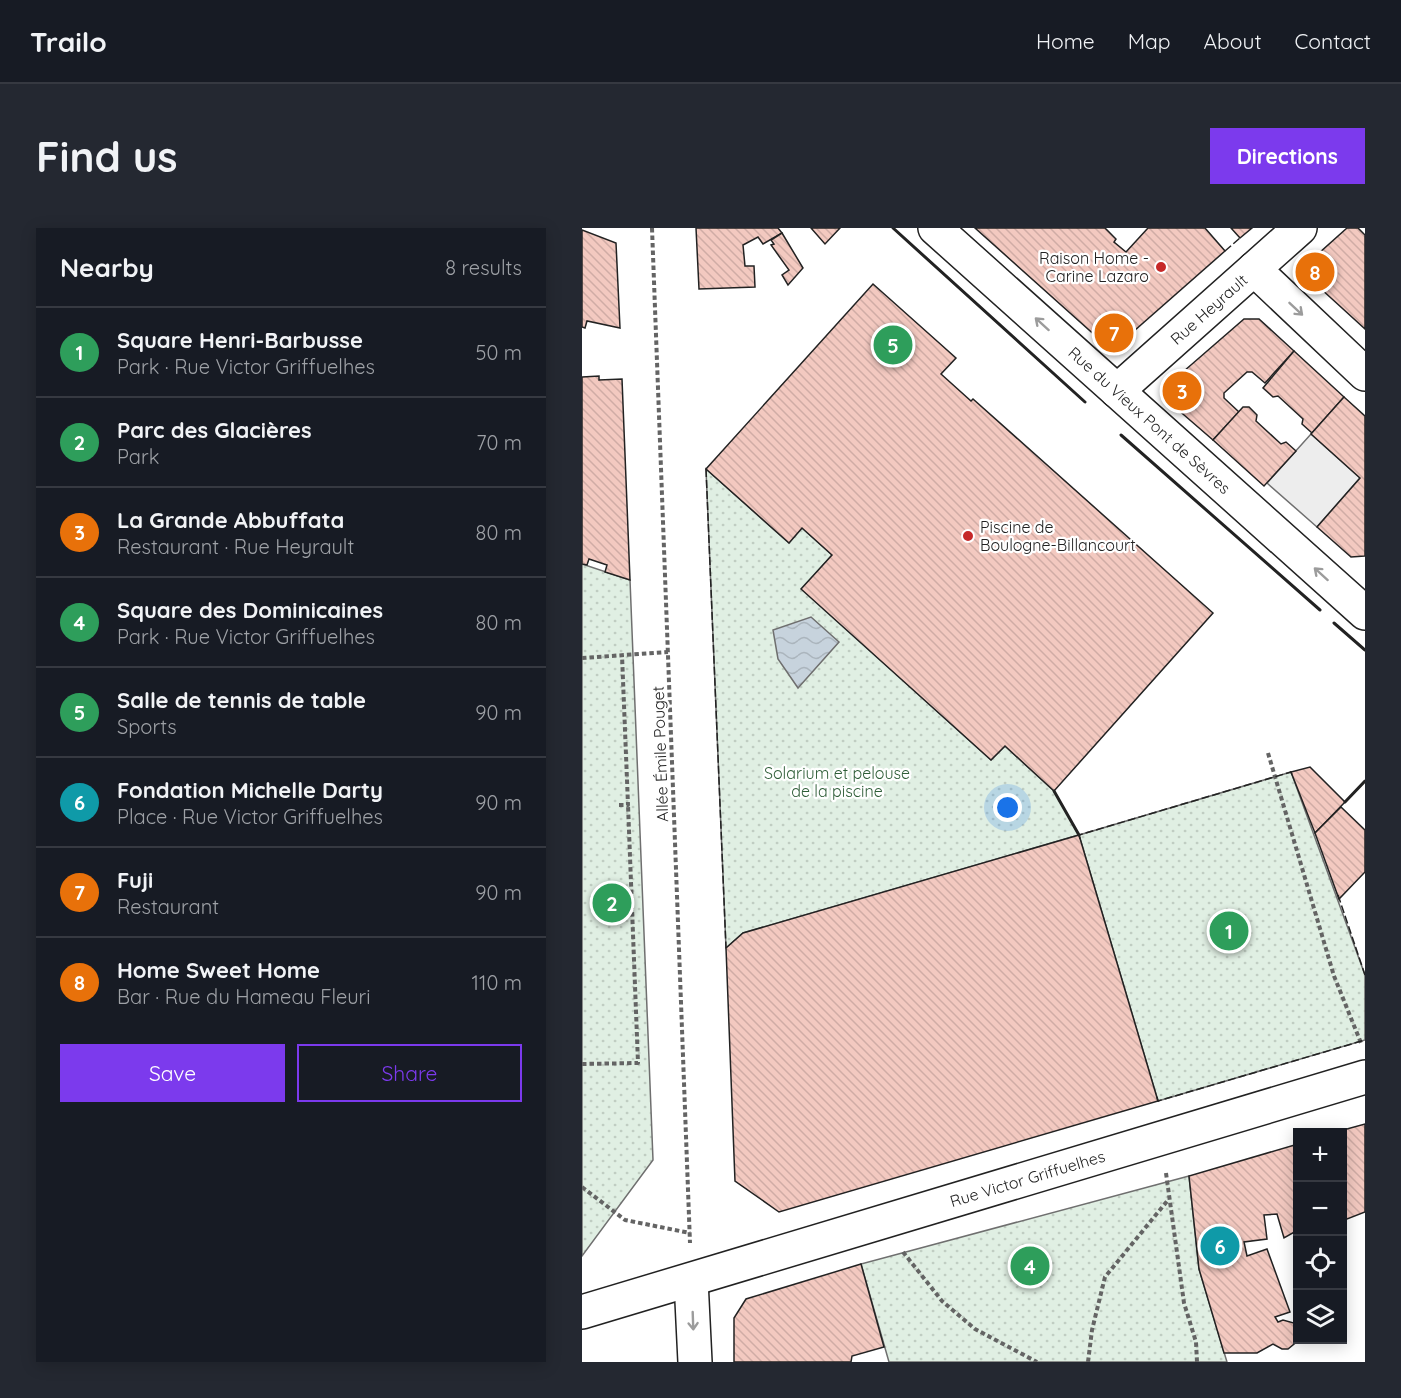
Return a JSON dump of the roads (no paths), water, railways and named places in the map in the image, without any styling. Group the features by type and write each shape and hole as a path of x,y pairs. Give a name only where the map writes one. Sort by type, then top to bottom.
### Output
{"street":[{"name":"Rue du Vieux Pont de Sèvres","path":"935,228 1362,606"},
{"name":"Rue Heyrault","path":"1117,391 1300,228"},
{"path":"1254,269 1365,374"},
{"name":"Rue Victor Griffuelhes","path":"582,1312 1158,1140 1364,1063"},
{"path":"691,1280 695,1362"}],"water":[{"path":"811,617 839,642 798,688 778,659 773,630"}],"place":[{"name":"Raison Home - Carine Lazaro","path":"1161,267"},
{"name":"Home Sweet Home","path":"1315,272"},
{"name":"Fuji","path":"1114,333"},
{"name":"Salle de tennis de table","path":"893,345"},
{"name":"La Grande Abbuffata","path":"1182,391"},
{"name":"Piscine de Boulogne-Billancourt","path":"968,536"},
{"name":"Parc des Glacières","path":"612,903"},
{"name":"Square Henri-Barbusse","path":"1229,931"},
{"name":"Fondation Michelle Darty","path":"1220,1246"},
{"name":"Square des Dominicaines","path":"1030,1266"}],"park label":[{"name":"Solarium et pelouse de la piscine","path":"837,782"}]}
